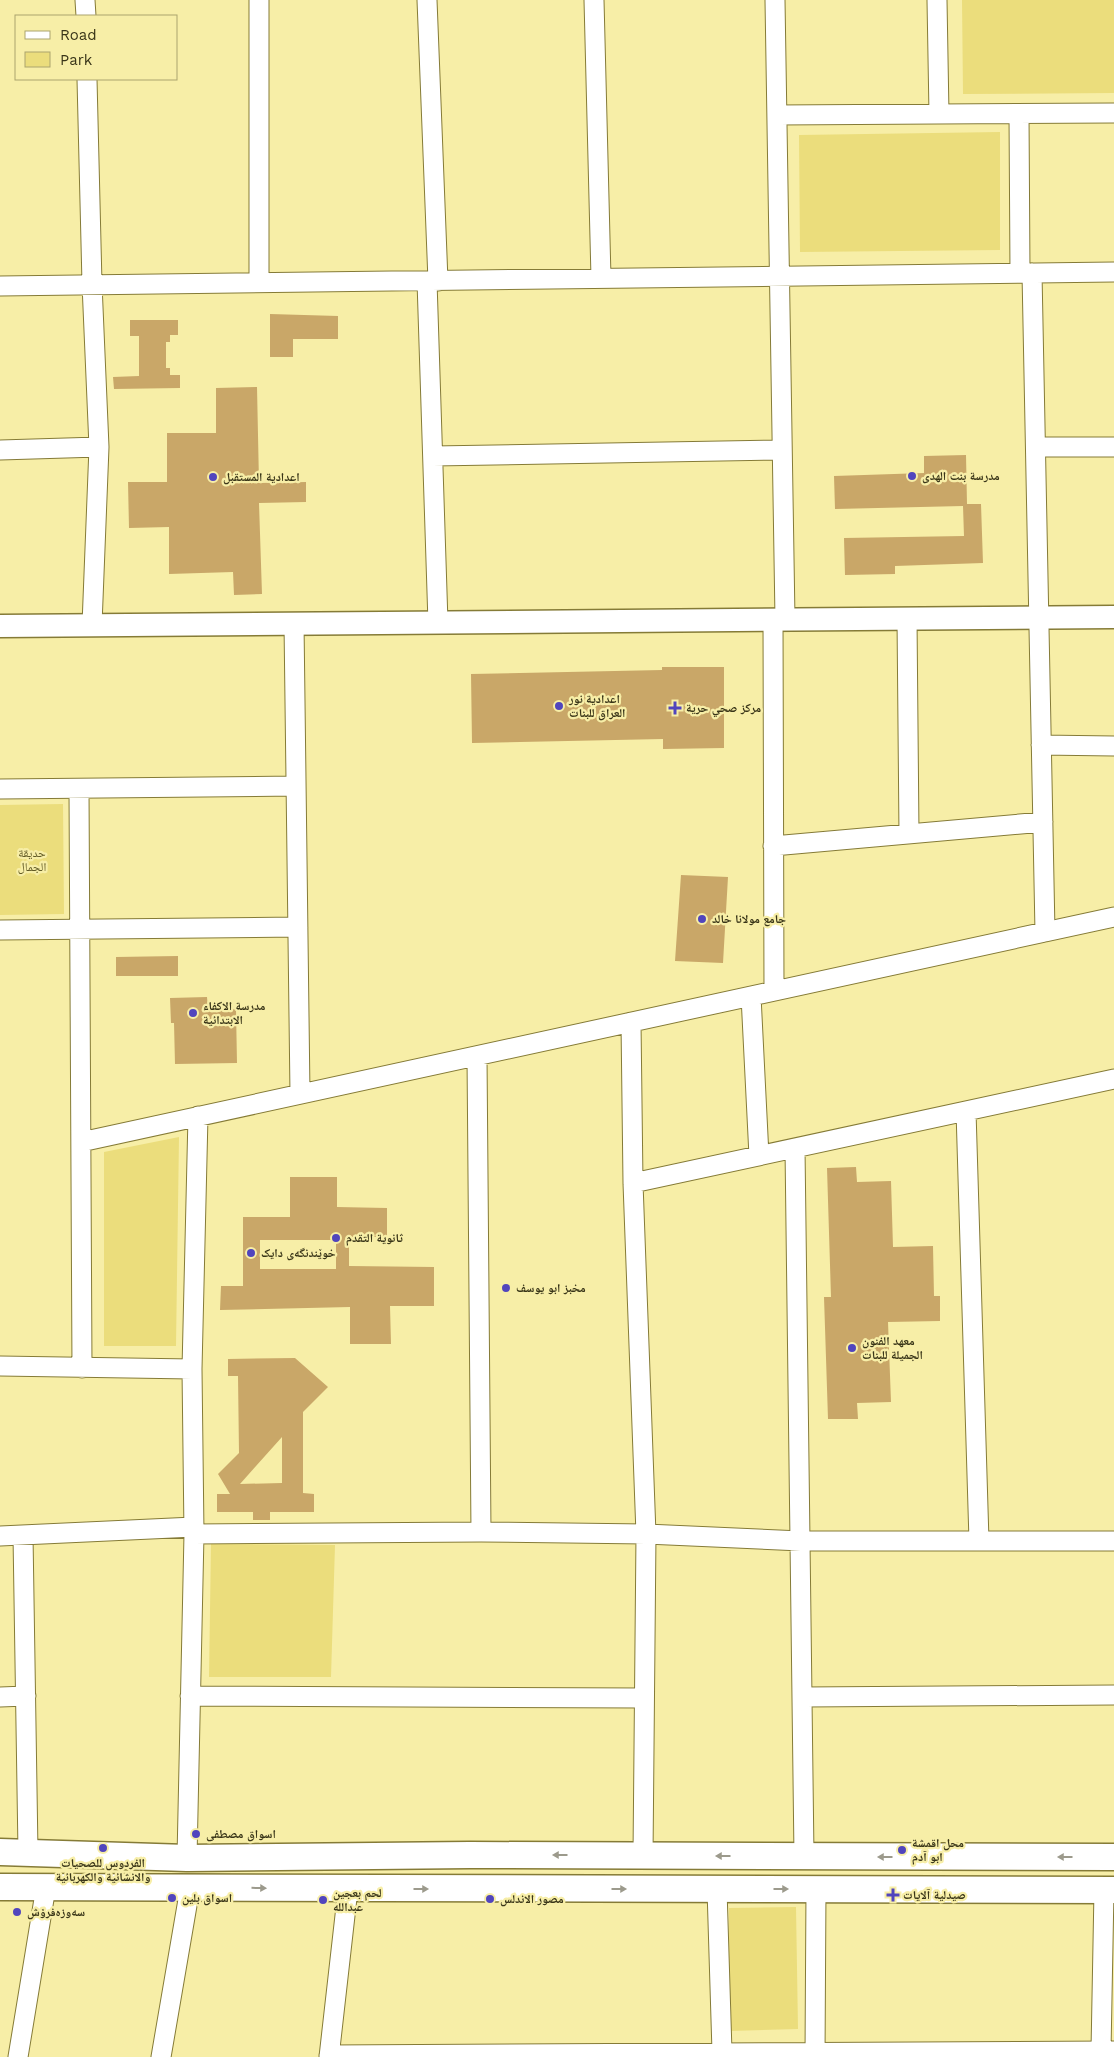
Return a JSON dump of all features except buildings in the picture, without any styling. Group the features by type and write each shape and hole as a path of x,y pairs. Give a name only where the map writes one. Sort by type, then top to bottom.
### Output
{"main road":[{"path":"0,1852 187,1858 470,1855 1114,1858"},
{"path":"470,1855 471,1888"},
{"path":"0,1887 1109,1890"}],"street":[{"path":"85,0 86,15"},
{"path":"259,0 259,282"},
{"path":"427,0 433,456 438,623"},
{"path":"594,0 601,278"},
{"path":"774,991 773,846 782,450 775,0"},
{"path":"936,0 939,114"},
{"path":"87,80 92,284 99,447 92,625"},
{"path":"777,115 1114,113"},
{"path":"1019,114 1036,447 1045,932"},
{"path":"0,286 1114,272"},
{"path":"0,450 99,447"},
{"path":"1036,447 1114,447"},
{"path":"433,456 782,450"},
{"path":"0,626 1114,617"},
{"path":"907,618 909,834"},
{"path":"294,623 300,1094"},
{"path":"1041,745 1114,746"},
{"path":"0,790 296,786"},
{"path":"79,789 82,1368"},
{"path":"773,846 1043,822"},
{"path":"81,1142 1114,917"},
{"path":"0,930 298,927"},
{"path":"751,996 759,1156"},
{"path":"631,1022 633,1183 646,1534 642,1856"},
{"path":"477,1056 481,1532"},
{"path":"633,1183 1114,1079"},
{"path":"966,1111 979,1541"},
{"path":"187,1858 194,1530 192,1369 198,1116"},
{"path":"795,1148 804,1697 804,1856"},
{"path":"0,1366 192,1369"},
{"path":"0,1536 194,1530 646,1534 801,1541 1114,1541"},
{"path":"23,1535 28,1852"},
{"path":"804,1697 1114,1695"},
{"path":"0,1696 26,1696"},
{"path":"190,1696 643,1698"},
{"path":"18,2057 46,1887"},
{"path":"161,2057 190,1888"},
{"path":"348,1889 329,2056 660,2055 722,2052 971,2054 1107,2051 1109,1890"},
{"path":"717,1889 722,2052"},
{"path":"816,1889 816,2054"}],"green space":[{"path":"962,0 1114,0 1114,93 963,94"},
{"path":"1000,132 1000,250 800,252 799,135"},
{"name":"حديقة الجمال","path":"63,804 64,914 0,915 0,805"},
{"path":"179,1137 176,1346 104,1346 104,1152"},
{"path":"211,1544 335,1545 331,1677 209,1677"},
{"path":"796,1907 798,2029 729,2031 729,1908"}],"place":[{"name":"مدرسة بنت الهدی","path":"912,476"},
{"name":"اعدادية المستقبل","path":"213,477"},
{"name":"اعدادية نور العراق للبنات","path":"559,706"},
{"name":"مركز صحي حرية","path":"675,708"},
{"name":"جامع مولانا خالد","path":"702,919"},
{"name":"مدرسة الاكفاء الابتدائية","path":"193,1013"},
{"name":"ثانوية التقدم","path":"336,1238"},
{"name":"خوێندنگەی دایک","path":"251,1253"},
{"name":"مخبز ابو يوسف","path":"506,1288"},
{"name":"معهد الفنون الجميلة للبنات","path":"852,1348"},
{"name":"اسواق مصطفى","path":"196,1834"},
{"name":"الفردوس للصحيات والانشائية والكهربائية","path":"103,1848"},
{"name":"محل اقمشة ابو آدم","path":"902,1850"},
{"name":"صيدلية آلايات","path":"893,1895"},
{"name":"اسواق بلين","path":"172,1898"},
{"name":"مصور الاندلس","path":"490,1899"},
{"name":"لحم بعجين عبدالله","path":"323,1900"},
{"name":"سەوزەفرۆش","path":"17,1912"}]}
